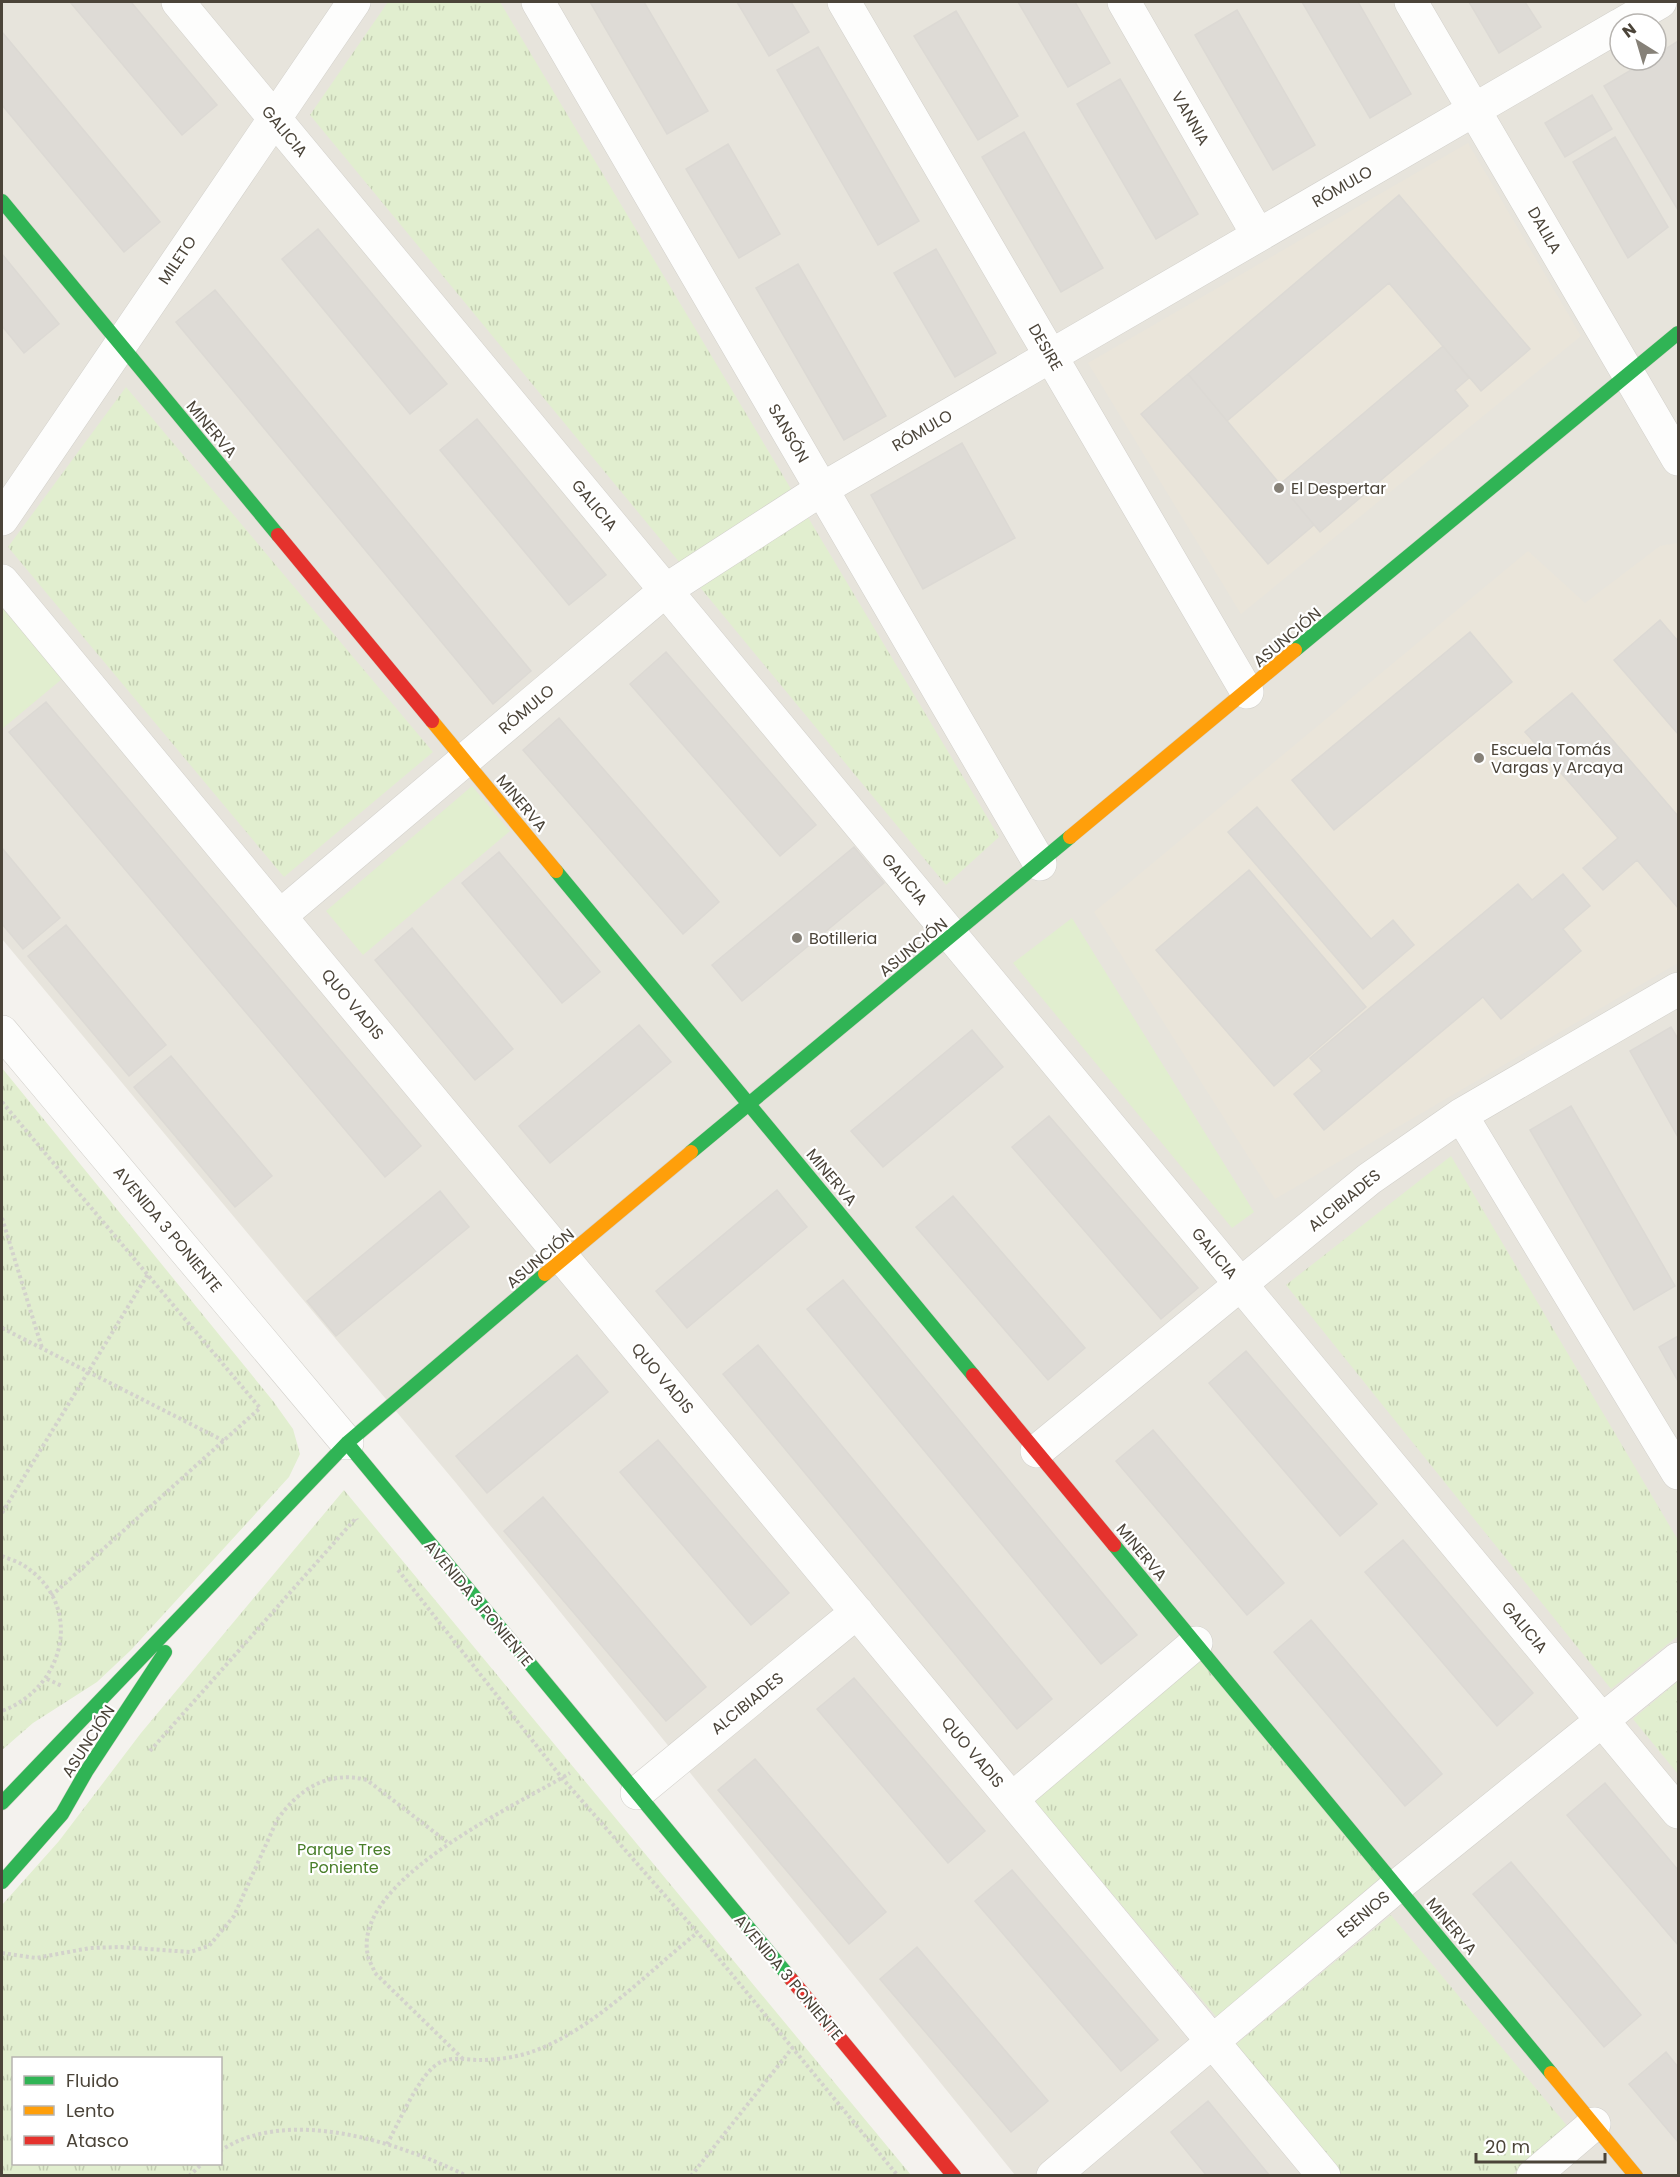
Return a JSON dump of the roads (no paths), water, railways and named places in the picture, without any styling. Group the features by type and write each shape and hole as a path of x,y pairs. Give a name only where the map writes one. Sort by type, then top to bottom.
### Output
{"street":[{"name":"GALICIA","path":"178,2 1678,1812"},
{"name":"MILETO","path":"2,519 354,2"},
{"name":"SANSÓN","path":"538,2 1041,864"},
{"name":"DESIRE","path":"844,2 1247,692"},
{"name":"VANNIA","path":"1124,2 1258,235"},
{"name":"DALILA","path":"1411,2 1678,459"},
{"name":"RÓMULO","path":"1642,12 1660,2"},
{"name":"RÓMULO","path":"280,916 666,590 822,489 1608,32"},
{"name":"MINERVA","path":"2,201 1636,2175"},
{"name":"ASUNCIÓN","path":"2,1803 190,1610 347,1443 749,1103 1041,864 1678,333"},
{"name":"QUO VADIS","path":"2,581 1323,2175"},
{"name":"ALCIBIADES","path":"1037,1451 1369,1179 1461,1115 1678,989"},
{"name":"AVENIDA 3 PONIENTE","path":"2,1032 347,1443 954,2175"},
{"path":"1461,1115 1678,1473"},
{"name":"ASUNCIÓN","path":"2,1882 62,1814 86,1772 142,1690 190,1610"},
{"name":"ALCIBIADES","path":"637,1793 857,1612"},
{"path":"1011,1799 1196,1643"},
{"name":"ESENIOS","path":"1053,2175 1397,1886 1678,1659"},
{"path":"1533,2175 1594,2124"}],"place":[{"name":"El Despertar","path":"1279,488"},
{"name":"Escuela Tomás Vargas y Arcaya","path":"1479,758"},
{"name":"Botilleria","path":"797,938"}],"park label":[{"name":"Parque Tres Poniente","path":"344,1858"}]}
